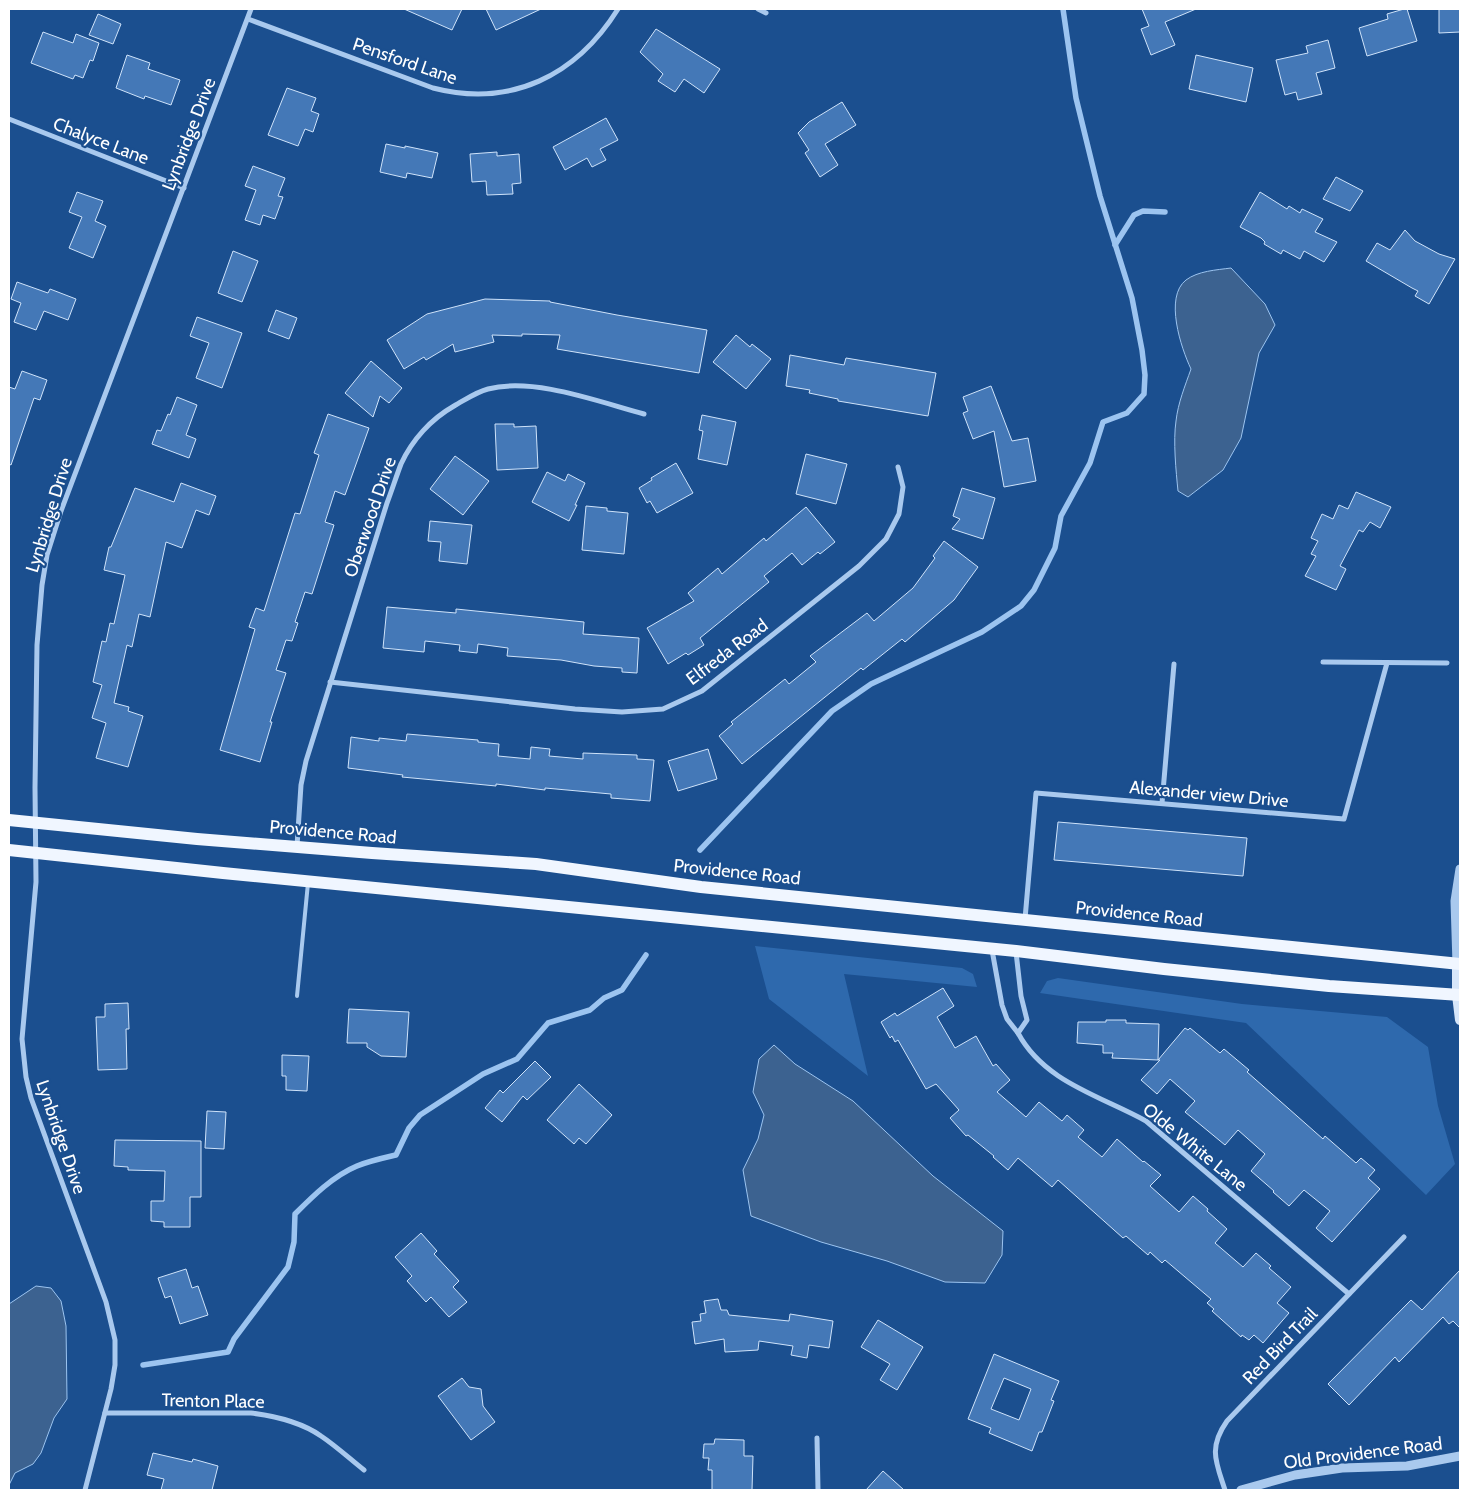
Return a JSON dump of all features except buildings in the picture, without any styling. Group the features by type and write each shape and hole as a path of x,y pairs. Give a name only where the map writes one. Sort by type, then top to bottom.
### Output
{"main road":[{"name":"Providence Road","path":"9,820 297,846 536,864 701,887 1459,964"},
{"path":"9,850 992,949 1329,986 1459,995"},
{"path":"1459,964 1460,1020"}],"street":[{"name":"Lynbridge Drive","path":"85,1490 116,1364 115,1340 111,1318 42,1132 26,1077 22,1039 35,892 37,645 42,585 47,555 61,511 251,9"},
{"name":"Pensford Lane","path":"248,18 433,88 462,94 492,94 529,86 568,66 602,33 618,9"},
{"path":"758,9 766,13"},
{"name":"Chalyce Lane","path":"9,119 184,188"},
{"name":"Oberwood Drive","path":"297,846 301,785 306,761 401,463 413,443 427,426 445,411 487,389 510,386 571,394 644,414"},
{"name":"Elfreda Road","path":"330,682 575,709 622,712 663,709 702,691 859,566 886,539 899,514 903,487 898,467"},
{"path":"1323,662 1447,663"},
{"name":"Alexander view Drive","path":"1024,919 1036,793 1344,819 1387,663"},
{"path":"1162,803 1174,664"},
{"path":"1459,964 1455,901 1460,868"},
{"name":"Olde White Lane","path":"992,949 1002,1005 1007,1019 1018,1033 1026,1048 1042,1064 1072,1086 1120,1107 1146,1121 1349,1294"},
{"path":"1016,952 1021,996 1027,1020 1018,1033"},
{"name":"Red Bird Trail","path":"1225,1490 1215,1458 1216,1444 1221,1430 1227,1421 1404,1237"},
{"name":"Trenton Place","path":"105,1413 251,1413 268,1415 292,1422 316,1433 364,1470"},
{"path":"817,1438 818,1490"},
{"name":"Old Providence Road","path":"1241,1490 1295,1475 1342,1468 1406,1466 1460,1456"}],"lane":[{"path":"297,996 308,881"}],"shaded area":[{"path":"1231,268 1265,304 1275,325 1259,353 1241,438 1223,470 1188,497 1178,491 1175,438 1178,408 1191,369 1176,323 1176,298 1179,288 1191,277 1207,271"},
{"path":"755,946 962,968 973,974 977,987 844,974 868,1076 769,999"},
{"path":"1058,978 1242,1004 1387,1017 1428,1047 1438,1106 1455,1164 1426,1195 1246,1023 1040,993 1047,981"},
{"path":"774,1045 795,1064 853,1101 933,1176 1003,1231 1002,1255 985,1283 945,1282 887,1261 821,1242 751,1216 743,1170 758,1139 764,1115 753,1092 759,1059"},
{"path":"36,1286 51,1288 61,1301 66,1326 67,1399 54,1418 41,1453 33,1464 15,1473 9,1485 9,1304"}],"waterway":[{"path":"700,850 832,711 871,684 982,632 1021,606 1034,590 1055,548 1061,516 1090,463 1103,422 1127,413 1144,394 1145,375 1142,350 1132,298 1100,196 1076,98 1063,9"},
{"path":"1115,245 1134,215 1143,211 1165,212"},
{"path":"143,1365 228,1352 234,1339 288,1267 294,1242 295,1214 309,1200 348,1170 396,1155 409,1128 420,1115 483,1074 517,1059 548,1023 590,1010 604,998 622,990 646,955"}]}
